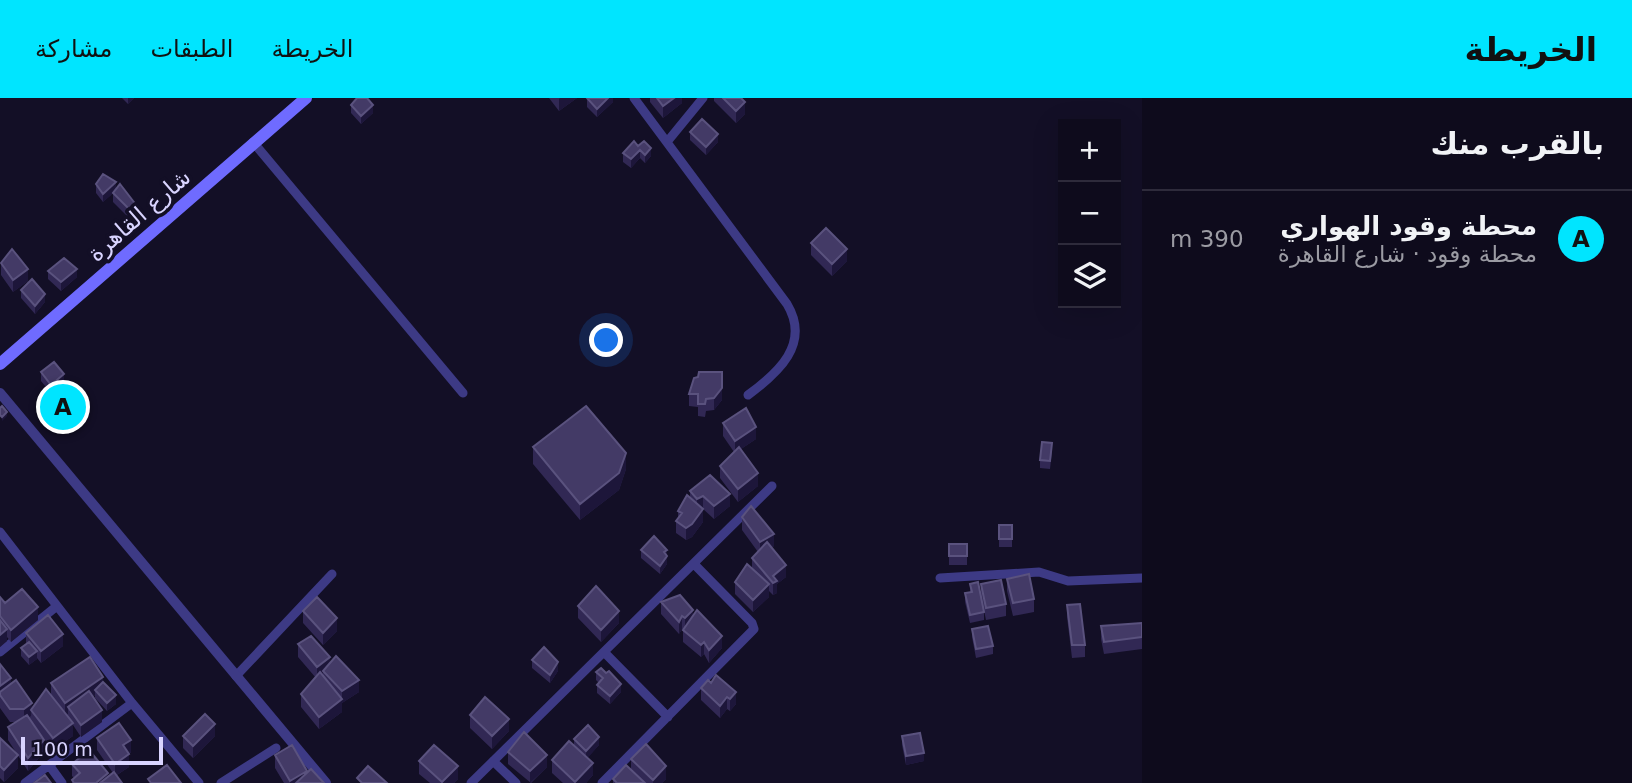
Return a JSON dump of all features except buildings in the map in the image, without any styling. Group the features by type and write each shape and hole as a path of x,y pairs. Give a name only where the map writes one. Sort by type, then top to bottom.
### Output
{"main road":[{"name":"شارع القاهرة","path":"0,364 306,98"}],"street":[{"path":"634,98 794,317 794,339 786,360 777,373 748,395"},
{"path":"667,142 703,98"},
{"path":"253,142 463,393"},
{"path":"0,393 326,783"},
{"path":"471,783 772,486"},
{"path":"1,537 132,703 200,783"},
{"path":"602,783 754,629 752,623 694,564"},
{"path":"940,578 1039,572 1068,581 1142,579"},
{"path":"236,676 332,574"},
{"path":"0,652 57,606"},
{"path":"604,652 668,717"},
{"path":"25,783 132,703"},
{"path":"221,783 276,748"},
{"path":"493,761 516,783"},
{"path":"49,765 62,783"}],"place":[{"name":"محطة وقود الهواري","path":"63,407"}]}
